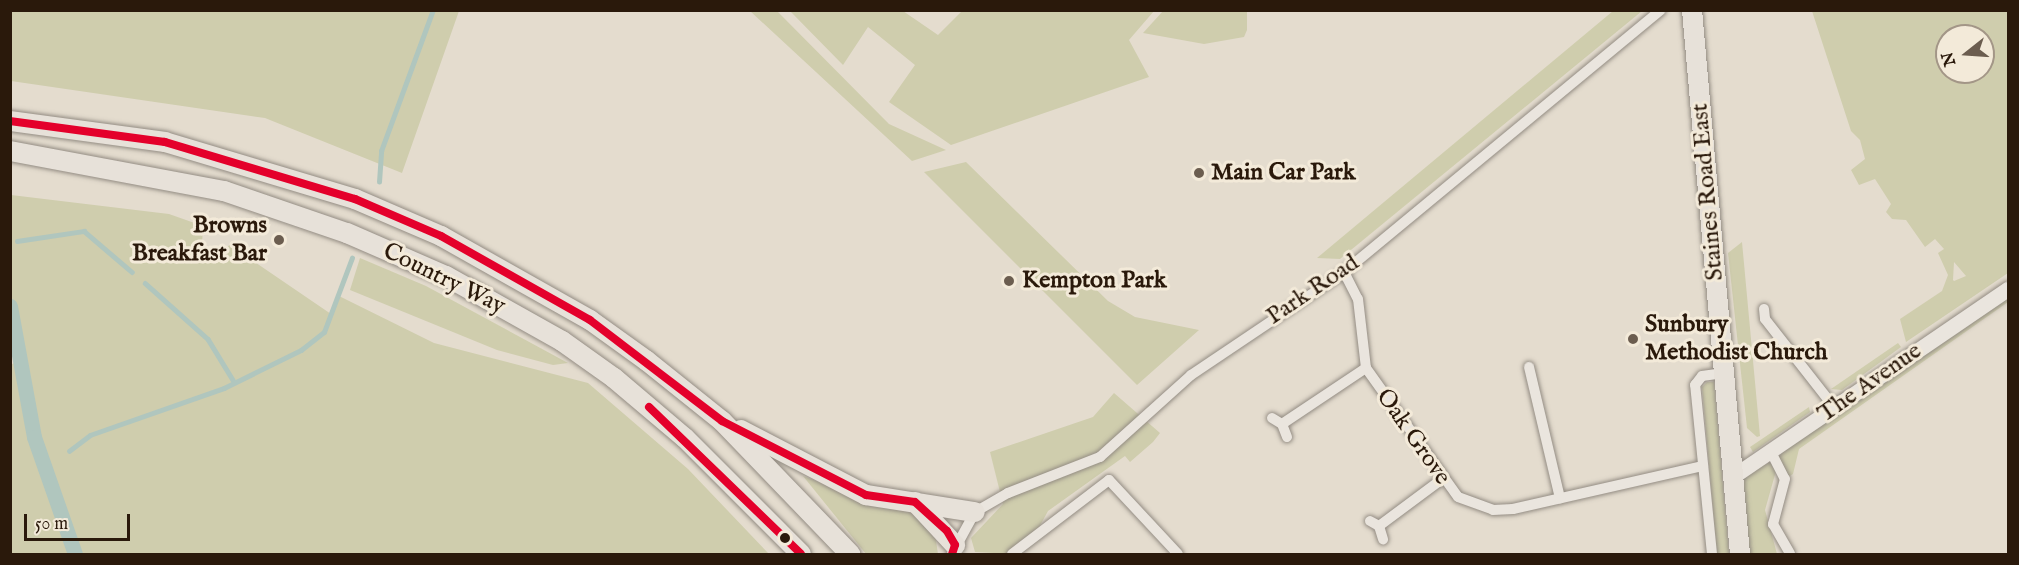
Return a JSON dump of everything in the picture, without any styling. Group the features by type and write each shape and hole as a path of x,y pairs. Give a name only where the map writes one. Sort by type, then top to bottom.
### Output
{"highway":[{"name":"Staines Road East","path":"1692,10 1740,555"},
{"name":"Country Way","path":"10,121 165,142 390,213 502,268 590,320 722,421 849,555"},
{"name":"Country Way","path":"10,151 46,155 224,191 346,233 495,302 614,378 685,438 801,555"},
{"path":"722,421 866,495 975,512"},
{"path":"915,502 953,550"}],"street":[{"name":"Park Road","path":"953,550 975,512 1008,493 1100,457 1191,375 1344,272 1661,10"},
{"name":"Oak Grove","path":"1344,272 1358,298 1366,369 1441,480 1458,498 1493,510 1560,498 1703,466"},
{"name":"The Avenue","path":"1732,477 2008,289"},
{"path":"1764,309 1765,320 1834,407"},
{"path":"1529,367 1560,498"},
{"path":"1282,424 1366,369"},
{"path":"1712,555 1695,384 1702,376 1724,374"},
{"path":"1272,418 1282,424 1287,437"},
{"path":"1771,452 1785,479 1773,524 1790,555"},
{"path":"1012,555 1109,480 1178,555"},
{"path":"1383,539 1374,524 1441,480"}],"shaded area":[{"path":"11,10 459,11 402,173 265,118 11,81"},
{"path":"750,11 777,11 889,124 946,150 912,161"},
{"path":"790,11 903,11 938,35 962,11 1154,11 1129,40 1149,77 951,145 889,102 915,65 868,27 843,65"},
{"path":"1163,11 1247,11 1247,30 1244,37 1204,44 1143,33"},
{"path":"1613,11 1642,11 1340,259 1317,258"},
{"path":"1812,11 2008,11 2008,273 1906,342 1900,319 1942,291 1948,275 1938,253 1944,249 1935,239 1925,247 1906,220 1892,219 1886,212 1891,204 1875,179 1859,185 1851,170 1865,159 1860,140 1851,131","holes":["1954,262 1966,276 1953,280"]},
{"path":"966,162 1108,301 1135,317 1199,330 1137,385 924,172"},
{"path":"11,195 169,214 203,226 202,245 216,253 230,245 331,314 339,296 434,343 588,383 688,469 769,554 11,554 11,365 23,356 20,340 11,346"},
{"path":"1742,242 1760,436 1757,437 1747,428 1728,253"},
{"path":"360,258 426,286 568,363 553,365 497,350 350,290"},
{"path":"2008,293 2008,302 1799,449 1793,474 1785,479 1779,457 1785,449"},
{"path":"1898,343 1901,347 1842,390 1831,389"},
{"path":"1707,382 1714,382 1729,554 1717,554 1702,387"},
{"path":"1114,393 1160,433 1153,442 1130,462 1125,456 1048,511 1031,542 1012,554 975,552 971,538 1003,504 990,452 1093,417"},
{"path":"1809,407 1810,412 1753,452 1750,447"},
{"path":"1770,462 1776,471 1765,510 1777,554 1750,554 1741,479"},
{"path":"803,476 869,501 915,512 934,528 938,554 866,554"}],"waterway":[{"path":"379,182 381,151 433,10"},
{"path":"17,241 84,231 132,272"},
{"path":"69,451 90,435 224,388 301,350 324,332 352,258"},
{"path":"145,283 208,339 233,380"},
{"path":"10,306 34,437 75,554"}],"transit line":[{"path":"10,121 165,142 355,199 441,236 590,320 722,421 866,495 915,502 947,531 955,545 952,554"},
{"path":"649,407 801,554"}],"place":[{"name":"Main Car Park","path":"1199,173"},
{"name":"Browns Breakfast Bar","path":"279,240"},
{"name":"Kempton Park","path":"1009,281"},
{"name":"Sunbury Methodist Church","path":"1633,339"}]}
